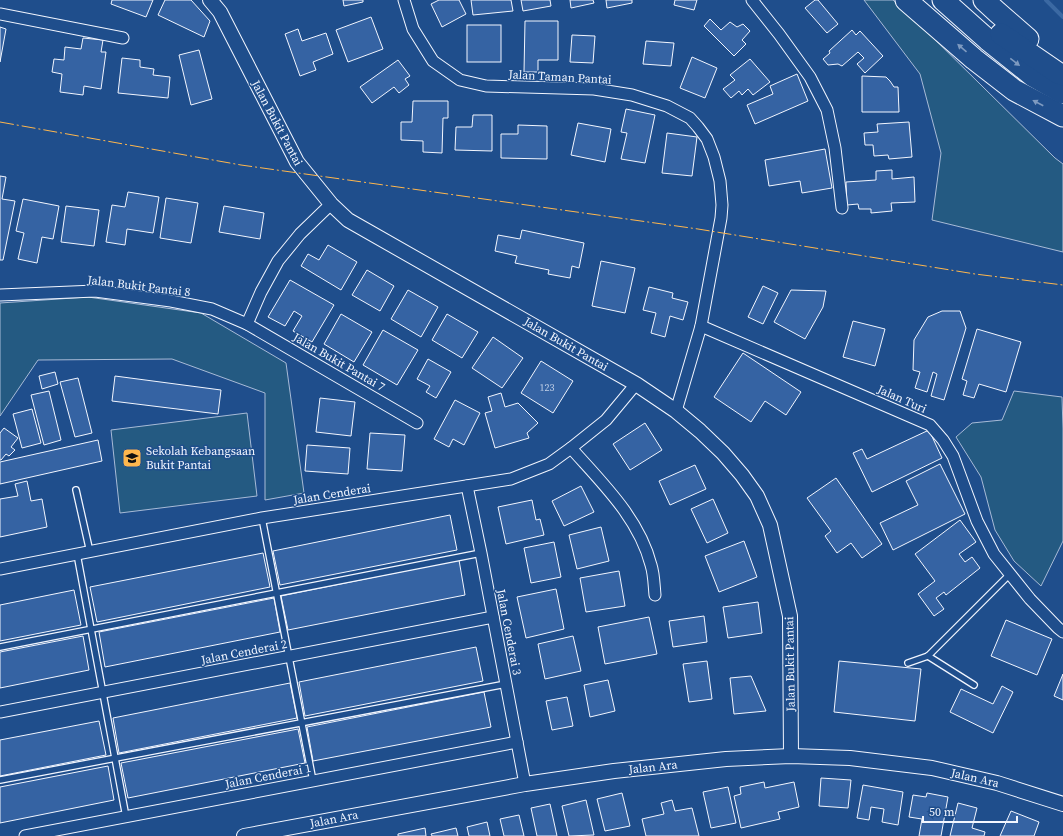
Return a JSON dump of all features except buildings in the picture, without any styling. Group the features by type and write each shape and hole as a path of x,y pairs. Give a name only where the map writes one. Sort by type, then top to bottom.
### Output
{"highway":[{"path":"906,0 974,59 1014,90 1063,116"},
{"path":"943,0 988,40 1033,76 1063,93"},
{"path":"961,0 984,22 1063,75"},
{"path":"984,0 1057,63 1063,66"}],"street":[{"name":"Jalan Bukit Pantai","path":"210,0 220,12 297,162 331,204 348,220 636,384 676,411 700,431 717,447 742,475 757,496 770,525 790,616 791,756"},
{"name":"Jalan Taman Pantai","path":"404,0 413,29 433,61 460,80 486,86 594,89 632,95 667,106 690,118 707,139 714,157 720,181 722,205 721,218 701,326 676,411"},
{"path":"752,0 810,77 827,110 835,148 842,208"},
{"path":"0,14 123,38"},
{"path":"247,324 261,292 278,261 300,234 331,204"},
{"name":"Jalan Bukit Pantai 8","path":"0,295 95,291 171,301 212,309 247,324"},
{"name":"Jalan Bukit Pantai 7","path":"247,324 418,423"},
{"name":"Jalan Turi","path":"701,326 930,425 943,440 953,456 977,521 994,554 1009,575 1030,599 1063,632"},
{"name":"Jalan Cenderai","path":"0,569 262,518 511,479 527,474 549,464 571,448 606,420 636,384"},
{"path":"571,448 620,505 641,536 651,565 655,596"},
{"name":"Jalan Cenderai 3","path":"467,486 524,784"},
{"name":"Jalan Cenderai 2","path":"0,712 493,617"},
{"name":"Jalan Cenderai 1","path":"25,836 517,742"},
{"name":"Jalan Ara","path":"244,836 524,784 614,771 726,759 791,756 850,758 932,768 997,783 1063,804"}],"lane":[{"path":"76,490 90,552"},
{"path":"262,518 313,781"},
{"path":"0,647 481,553"},
{"path":"77,554 126,817"},
{"path":"908,663 928,656 1009,575"},
{"path":"928,656 974,685"},
{"path":"0,780 506,684"}],"shaded area":[{"path":"864,0 893,0 1055,158 1063,164 1063,252 932,220 941,153 920,74"},
{"path":"88,297 201,313 286,363 304,493 265,500 265,393 172,359 38,360 0,416 0,303"},
{"path":"1014,391 1062,397 1063,541 1041,586 1014,561 995,530 981,477 956,437 972,423 1002,420"},
{"path":"247,413 257,496 120,513 111,430"}],"waterway":[{"path":"1046,0 1063,17"}],"power":[{"path":"0,122 241,165 698,229 975,274 1063,285"}],"place":[{"name":"Sekolah Kebangsaan Bukit Pantai","path":"132,458"}]}
